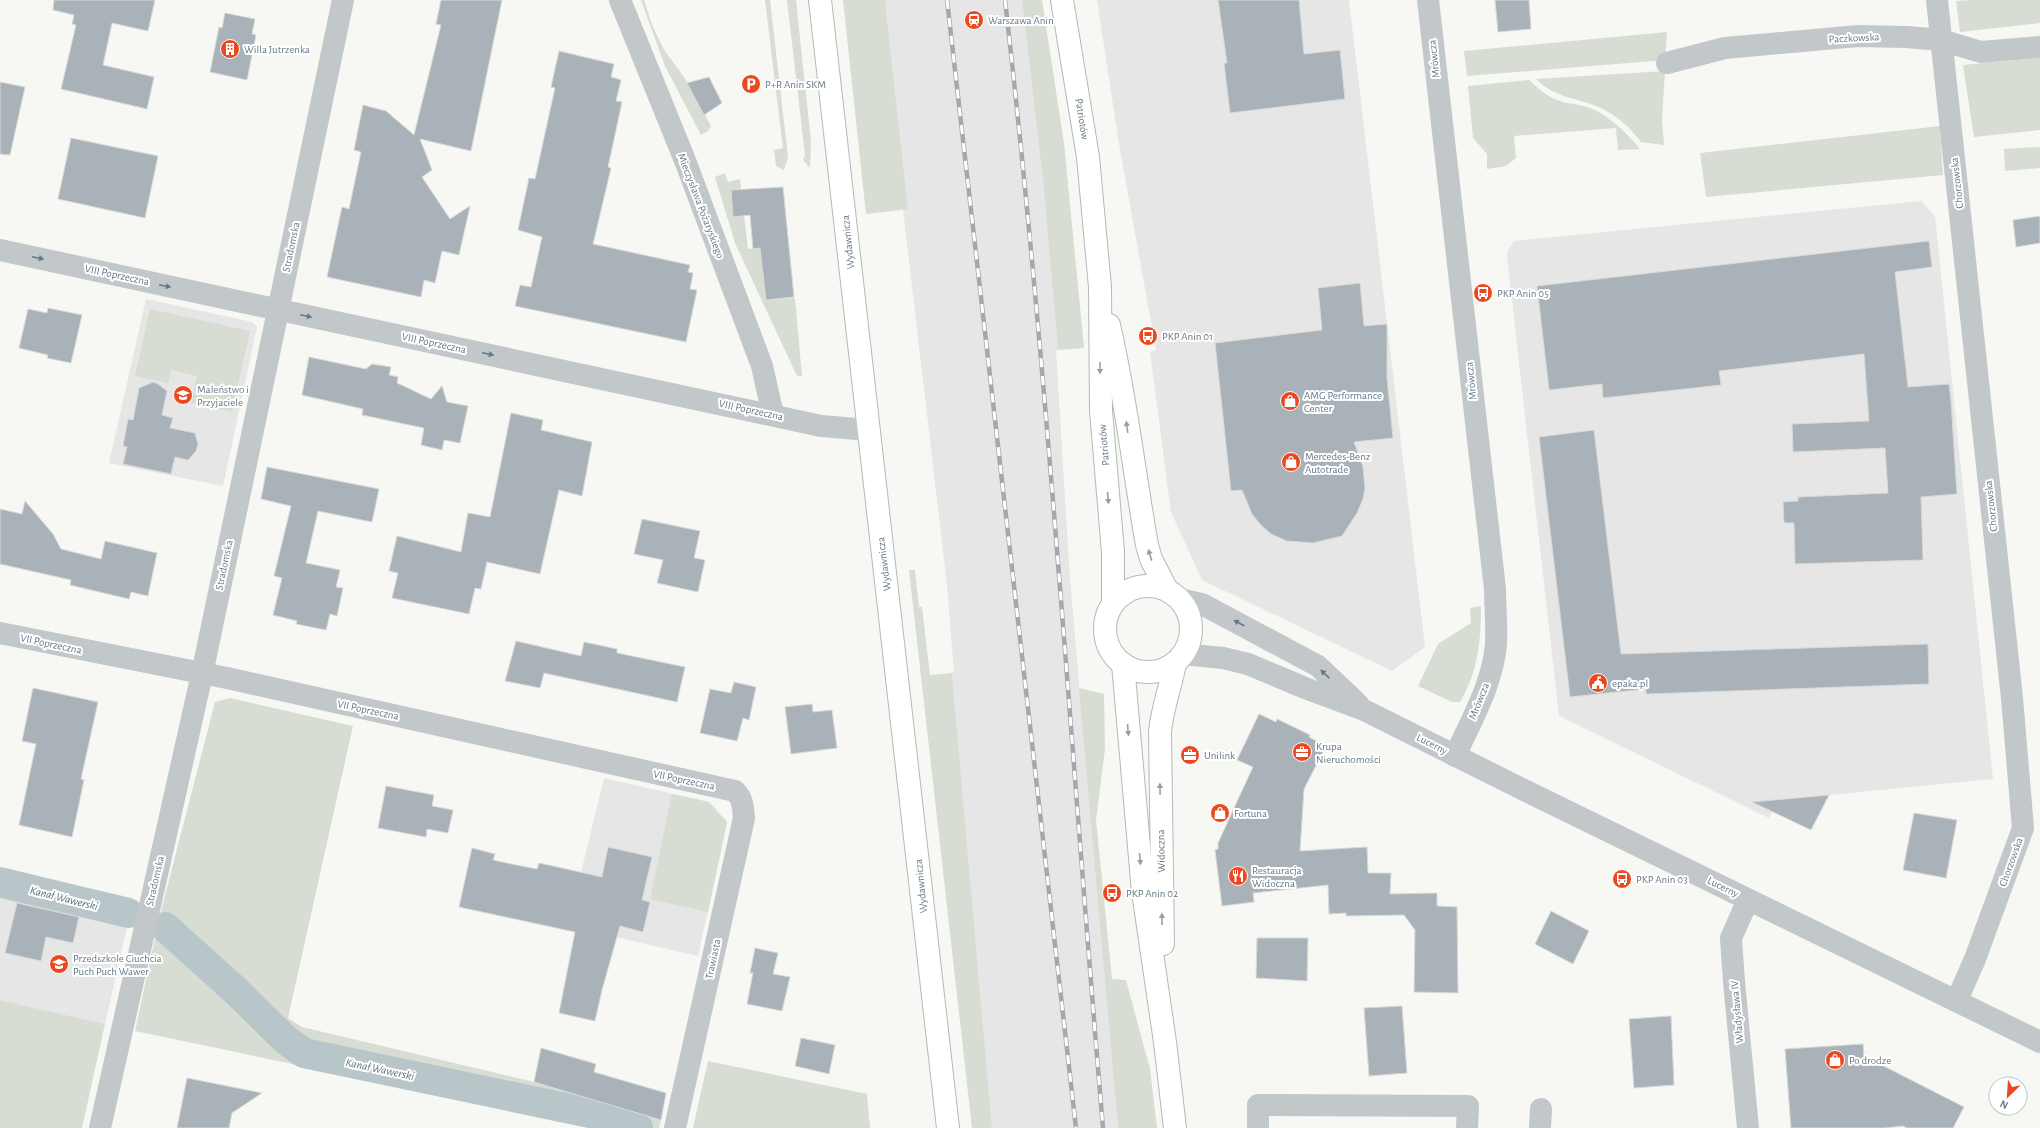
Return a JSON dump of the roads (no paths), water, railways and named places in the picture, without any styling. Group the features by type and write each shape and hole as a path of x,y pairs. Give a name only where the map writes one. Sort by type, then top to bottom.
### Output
{"main road":[{"name":"Wydawnicza","path":"820,0 948,1128"},
{"name":"Patriotów","path":"1062,0 1088,157 1100,287 1101,411 1113,552 1113,603"},
{"name":"Patriotów","path":"1100,287 1119,368 1132,462 1151,559 1173,595"},
{"path":"1148,586 1173,595 1188,615 1191,632 1186,650 1179,658 1163,670 1149,672 1136,670 1123,664 1111,652 1105,636 1106,619 1113,603 1128,590 1148,586"},
{"name":"Widoczna","path":"1166,1042 1160,732 1162,714 1179,658"},
{"name":"Widoczna","path":"1123,664 1143,892 1166,1042 1175,1128"}],"street":[{"name":"Stradomska","path":"100,1128 202,674 343,0"},
{"name":"Mieczysława Pożaryskiego","path":"620,0 686,163 762,366 773,415"},
{"name":"Mrówcza","path":"1428,0 1495,589 1496,645 1493,662 1477,708 1455,756"},
{"name":"Chorzowska","path":"1937,0 2012,698 2023,828 1975,959 1957,1000"},
{"name":"Paczkowska","path":"1667,63 1725,48 1858,36 1907,37 1942,40 1981,52 2040,47"},
{"name":"VIII Poprzeczna","path":"0,250 821,426 869,430"},
{"name":"Lucerny","path":"1173,595 1202,604 1318,666 1364,710"},
{"name":"VII Poprzeczna","path":"0,633 227,678 735,791"},
{"path":"1263,670 1274,642"},
{"name":"Lucerny","path":"1179,658 1223,658 1248,664 1364,710 1748,900 1957,1000 2040,1042"},
{"name":"Trawiasta","path":"675,1128 744,818 740,796 735,791"},
{"name":"Władysława IV","path":"1748,900 1731,938 1748,1128"},
{"path":"1258,1128 1258,1105 1468,1106 1467,1128"}],"waterway":[{"name":"Kanał Wawerski","path":"0,882 128,913"},
{"name":"Kanał Wawerski","path":"165,927 236,991 286,1040 304,1053 623,1120 638,1128"}],"railway":[{"path":"947,0 1076,1128"},
{"path":"1005,0 1034,282 1103,1128"}],"place":[{"name":"Warszawa Anin","path":"974,20"},
{"name":"Willa Jutrzenka","path":"230,49"},
{"name":"P+R Anin SKM","path":"751,84"},
{"name":"PKP Anin 05","path":"1483,293"},
{"name":"PKP Anin 01","path":"1148,336"},
{"name":"Maleństwo i Przyjaciele","path":"183,395"},
{"name":"AMG Performance Center","path":"1290,401"},
{"name":"Mercedes-Benz Autotrade","path":"1291,462"},
{"name":"epaka.pl","path":"1598,683"},
{"name":"Krupa Nieruchomości","path":"1302,752"},
{"name":"Unilink","path":"1190,755"},
{"name":"Fortuna","path":"1220,813"},
{"name":"Restauracja Widoczna","path":"1238,876"},
{"name":"PKP Anin 03","path":"1622,879"},
{"name":"PKP Anin 02","path":"1112,893"},
{"name":"Przedszkole Ciuchcia Puch Puch Wawer","path":"59,964"},
{"name":"Po drodze","path":"1835,1060"}]}
